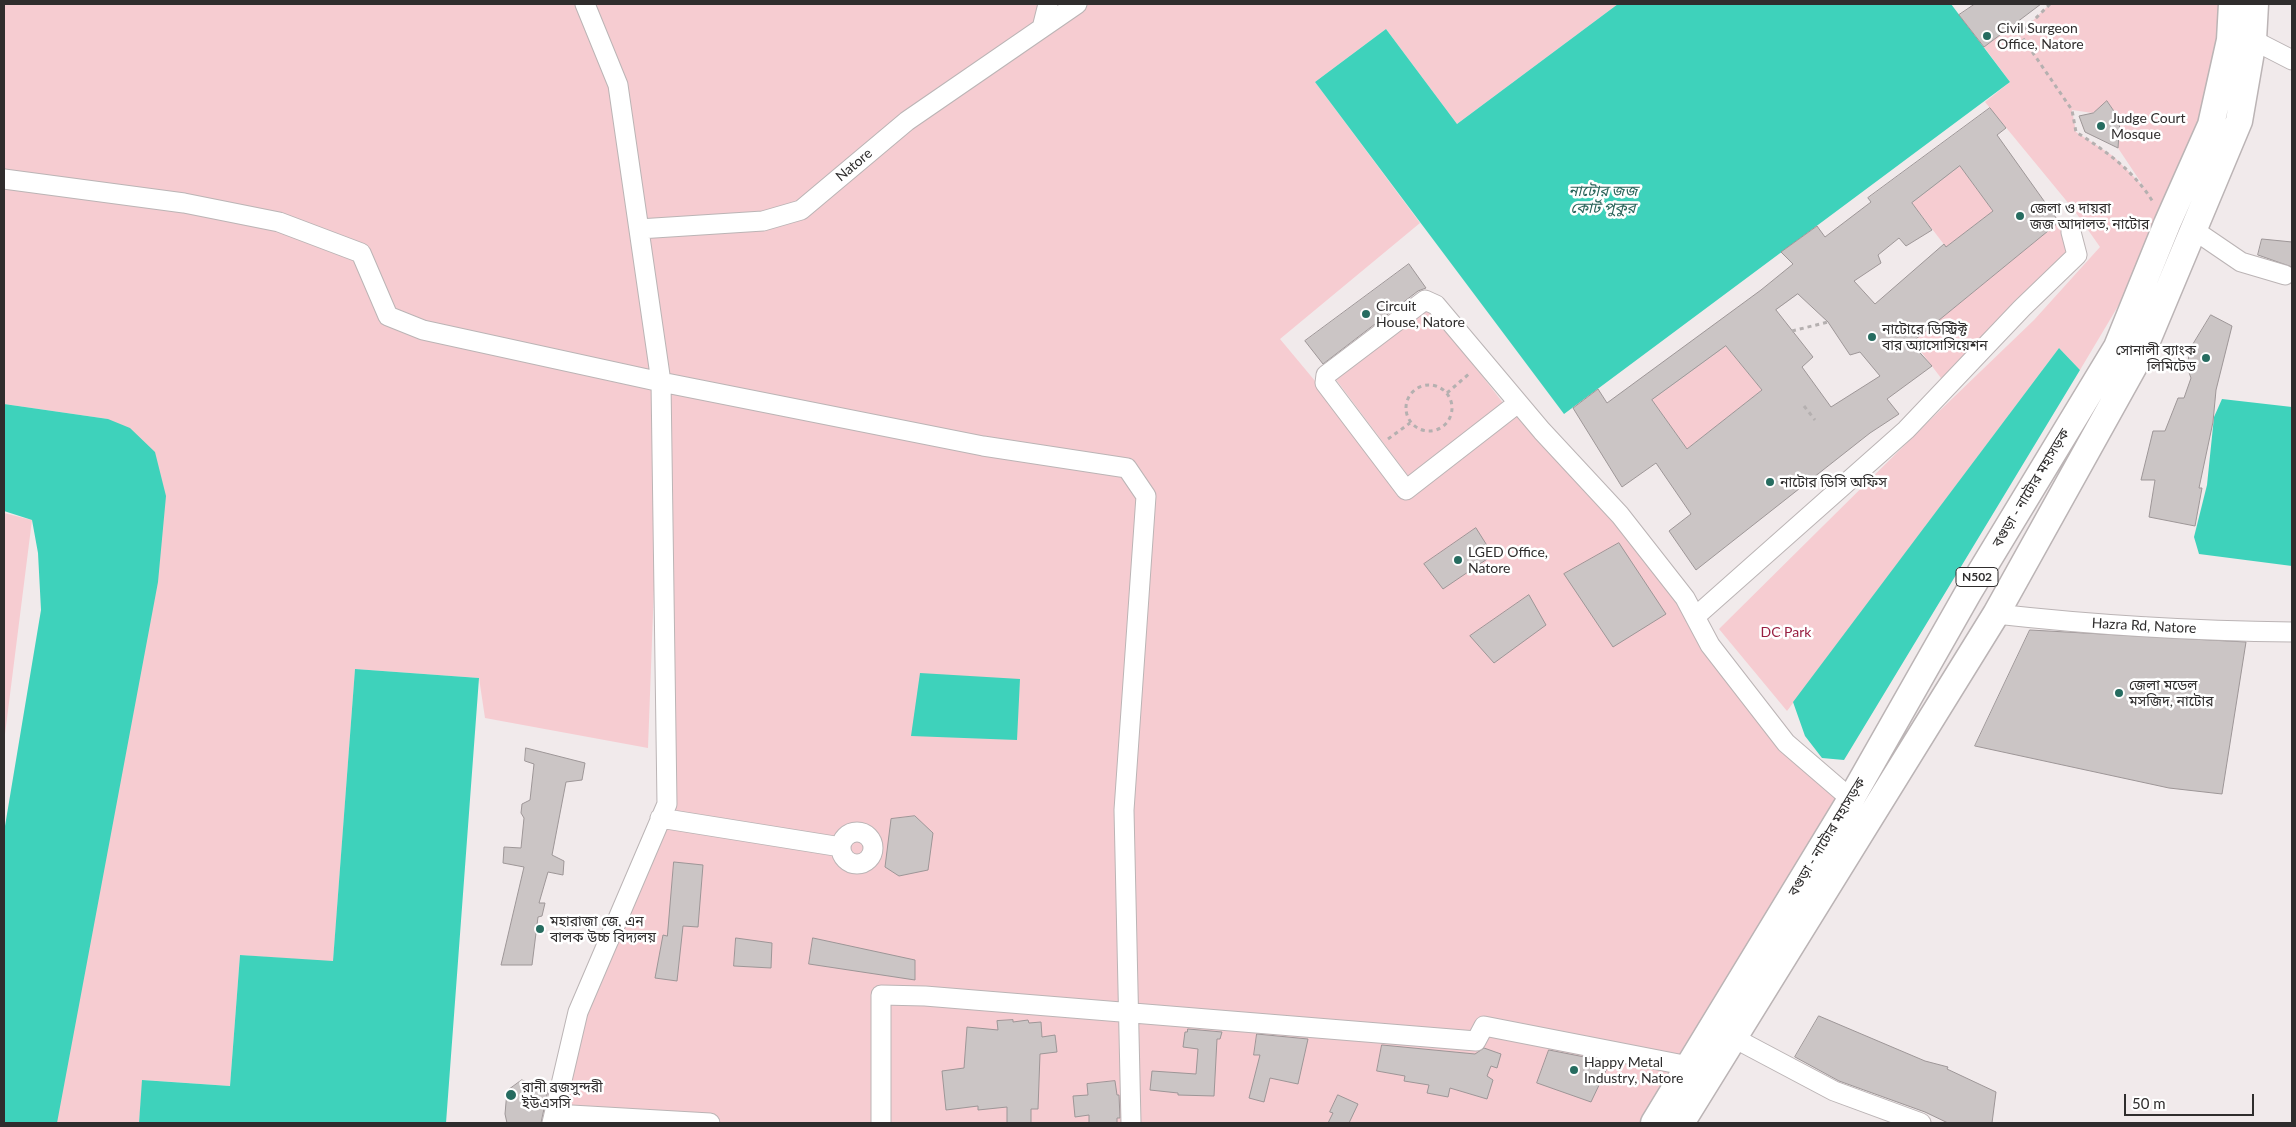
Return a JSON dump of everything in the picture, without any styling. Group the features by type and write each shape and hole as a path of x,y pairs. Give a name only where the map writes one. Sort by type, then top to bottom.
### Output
{"highway":[{"name":"বগুড়া - নাটোর মহাসড়ক","path":"1654,1123 1851,799 1968,593 2116,347 2167,224 2211,125 2230,40 2232,4"},
{"name":"বগুড়া - নাটোর মহাসড়ক","path":"1681,1123 1996,614 2144,348 2239,121 2253,40 2255,4"},
{"path":"1851,799 1868,822"}],"street":[{"path":"585,4 618,86 661,382 667,804 578,1012 553,1118 710,1123"},
{"path":"1042,28 1048,4"},
{"name":"Natore","path":"639,229 763,221 801,210 907,121 1078,4"},
{"path":"2253,40 2292,60"},
{"path":"4,179 184,203 280,222 361,253 388,316 423,330 661,382 984,446 1127,468 1146,496 1124,810 1131,1123"},
{"path":"2194,230 2241,262 2285,275"},
{"path":"1695,617 1906,430 2022,308 2077,255 2071,232"},
{"path":"1518,403 1406,490 1325,383 1326,375 1425,300 1436,305 1518,403 1620,515 1685,598 1710,644 1786,743 1851,799"},
{"name":"Hazra Rd, Natore","path":"1996,614 2079,623 2292,632"},
{"path":"660,818 841,847"},
{"path":"881,1123 881,995 925,996 1476,1041 1484,1026 1689,1066"},
{"path":"1734,1038 1834,1091 1921,1123"}],"path":[{"path":"2050,4 2020,34 2072,110 2076,132 2113,156 2146,190 2167,224"},
{"path":"1792,331 1828,322"},
{"path":"1447,393 1484,362"},
{"path":"1425,385 1440,388 1447,393 1453,406 1449,421 1444,426 1430,432 1423,431 1410,422 1406,408 1411,393 1425,385"},
{"path":"1804,406 1815,420"},
{"path":"1375,449 1410,422"}],"green space":[{"path":"4,4 1618,4 1457,124 1386,29 1315,82 1420,223 1280,339 1406,490 1518,403 1620,515 1786,743 1851,799 1654,1123 552,1123 578,1012 667,804 661,398 648,748 485,718 479,678 355,669 333,962 240,955 230,1086 143,1080 139,1123 56,1123 108,419 4,404"},
{"name":"DC Park","path":"2050,4 2232,4 2230,40 2167,224 2080,370 2059,348 1787,711 1719,629 2034,320 2100,247 2074,210 1985,102 2010,82 1984,47 2014,25 2020,33","holes":["2108,102 2120,120 2118,148 2144,187 2113,156 2076,132 2072,110 2093,113"]},
{"path":"1960,166 1993,211 1946,247 1912,203"},
{"path":"2059,222 2071,232 2077,255 1947,386 1913,341"},
{"path":"1427,305 1507,408 1409,477 1331,373"},
{"path":"1726,346 1762,390 1687,449 1652,400"},
{"path":"4,513 32,520 4,742"}],"water":[{"name":"নাটোর জজ কোর্ট পুকুর","path":"1618,4 1951,4 2010,82 1564,414 1315,82 1386,29 1457,124"},
{"path":"2059,348 2080,370 1844,760 1822,758 1805,736 1793,702"},
{"path":"2222,399 2292,407 2292,566 2199,554 2194,537 2207,485 2214,417"},
{"path":"4,404 108,419 130,428 155,452 166,496 158,582 57,1123 4,1123 4,832 41,610 38,553 32,520 4,511"},
{"path":"355,669 479,678 446,1123 139,1123 142,1080 230,1086 240,955 333,961"},
{"path":"920,673 1020,679 1017,740 911,736"}],"building":[{"name":"Civil Surgeon Office, Natore","path":"1975,4 2041,4 1984,47 1959,15"},
{"name":"Judge Court Mosque","path":"2107,101 2120,120 2118,148 2085,132 2079,116 2093,113"},
{"path":"1990,108 2006,128 1997,135 2059,222 1911,343 1932,366 1887,399 1899,414 1870,433 1696,570 1669,531 1691,514 1656,463 1622,487 1573,408 1598,389 1607,403 1761,290 1793,264 1781,252 1817,226 1825,237 1871,202 1868,198","holes":["1960,166 1993,211 1946,247 1944,244 1875,304 1854,281 1881,263 1878,255 1899,238 1906,246 1932,230 1912,203","1798,294 1828,322 1850,355 1860,352 1880,376 1831,407 1802,367 1813,357 1776,310","1726,346 1762,390 1687,449 1652,400"]},
{"path":"2262,239 2292,242 2292,267 2258,255"},
{"name":"Circuit House, Natore","path":"1409,264 1426,288 1418,291 1323,364 1305,341"},
{"path":"2211,315 2232,326 2216,390 2213,422 2199,488 2202,488 2195,526 2149,517 2155,480 2141,480 2153,431 2165,431 2178,398 2184,398 2191,378 2187,367 2190,349"},
{"name":"LGED Office, Natore","path":"1476,528 1493,555 1443,589 1424,564"},
{"path":"1619,543 1666,614 1613,647 1564,574"},
{"path":"1529,595 1546,625 1494,663 1470,636"},
{"name":"জেলা মডেল মসজিদ, নাটোর","path":"2030,630 2246,642 2222,794 2169,788 1975,746"},
{"path":"526,748 585,763 582,780 566,782 552,855 564,861 563,875 548,872 539,903 545,903 542,916 538,917 532,965 501,965 524,867 503,863 504,847 521,848 524,818 521,813 522,804 530,800 534,764 525,761"},
{"path":"915,816 933,833 928,870 899,876 885,867 891,819"},
{"path":"674,862 703,865 698,927 683,926 677,981 655,978 663,935 667,936"},
{"path":"736,938 772,943 771,968 734,966"},
{"path":"813,938 915,960 915,980 809,964"},
{"path":"1819,1016 1925,1061 1948,1067 1947,1069 1996,1092 1992,1123 1948,1123 1925,1112 1839,1081 1795,1057"},
{"path":"1013,1020 1013,1022 1028,1020 1029,1023 1041,1022 1042,1037 1055,1035 1057,1052 1040,1054 1038,1109 1031,1109 1031,1123 1007,1123 1007,1107 978,1110 978,1106 946,1110 942,1071 964,1068 967,1027 998,1030 997,1021"},
{"path":"1188,1029 1222,1032 1220,1039 1217,1039 1214,1096 1178,1095 1178,1093 1150,1090 1152,1071 1196,1074 1198,1049 1183,1047 1185,1032"},
{"path":"1257,1034 1308,1039 1298,1084 1270,1078 1264,1102 1249,1098 1260,1055 1254,1055"},
{"path":"1382,1045 1475,1054 1484,1048 1501,1054 1497,1068 1491,1066 1487,1076 1493,1080 1487,1099 1450,1088 1448,1097 1427,1093 1429,1085 1404,1081 1405,1076 1377,1071"},
{"name":"Happy Metal Industry, Natore","path":"1549,1050 1610,1062 1591,1102 1537,1083"},
{"path":"522,1080 548,1090 541,1123 507,1123 505,1114 507,1091"},
{"path":"1115,1081 1117,1095 1119,1095 1120,1118 1117,1118 1117,1123 1089,1123 1089,1115 1075,1117 1073,1096 1088,1095 1087,1084"},
{"path":"1338,1095 1358,1104 1349,1123 1328,1123 1333,1113 1330,1112"}],"place":[{"name":"Civil Surgeon Office, Natore","path":"1987,36"},
{"name":"Judge Court Mosque","path":"2101,126"},
{"name":"জেলা ও দায়রা জজ আদালত, নাটোর","path":"2020,216"},
{"name":"Circuit House, Natore","path":"1366,314"},
{"name":"নাটোরে ডিস্ট্রিক্ট বার অ্যাসোসিয়েশন","path":"1872,337"},
{"name":"সোনালী ব্যাংক লিমিটেড","path":"2206,358"},
{"name":"নাটোর ডিসি অফিস","path":"1770,482"},
{"name":"LGED Office, Natore","path":"1458,560"},
{"name":"জেলা মডেল মসজিদ, নাটোর","path":"2119,693"},
{"name":"মহারাজা জে, এন বালক উচ্চ বিদ্যলয়","path":"540,929"},
{"name":"Happy Metal Industry, Natore","path":"1574,1070"},
{"name":"রানী ব্রজসুন্দরী ইউএসসি","path":"511,1095"}]}
